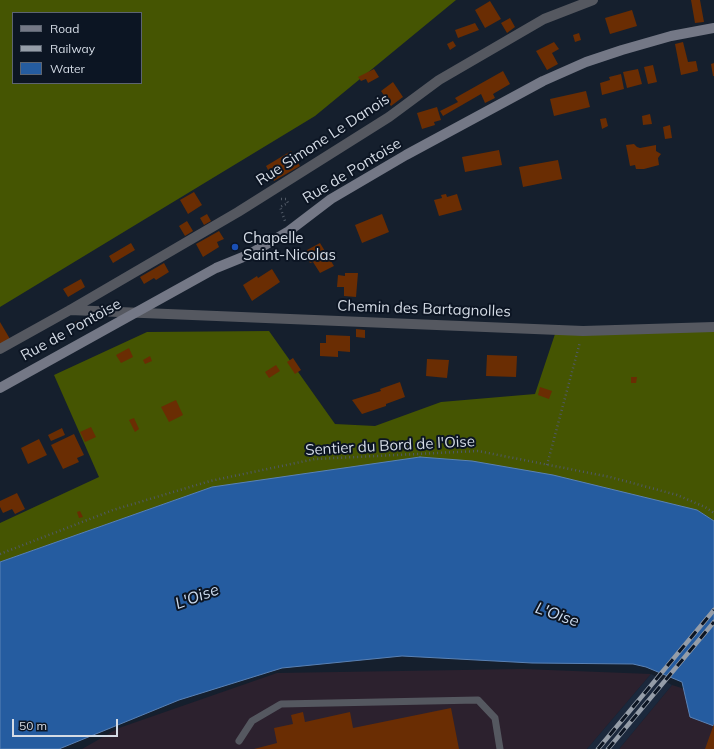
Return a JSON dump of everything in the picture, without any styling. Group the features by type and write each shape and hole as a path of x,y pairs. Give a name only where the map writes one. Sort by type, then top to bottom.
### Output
{"main road":[{"name":"Rue de Pontoise","path":"0,388 216,268 254,251 289,231 331,199 406,155 543,81 586,62 622,50 671,36 714,28"}],"street":[{"name":"Rue Simone Le Danois","path":"0,349 238,212 390,117 439,80 544,19 593,0"},
{"name":"Chemin des Bartagnolles","path":"70,310 583,331 714,327"}],"lane":[{"path":"240,741 252,721 280,704 478,700 495,718 500,749"}],"path":[{"path":"278,199 286,199 288,203 280,207"},
{"path":"547,465 583,331"},
{"name":"Sentier du Bord de l'Oise","path":"0,554 113,510 210,481 315,459 478,451 610,477 677,495 705,507 714,513"}],"shaded area":[{"path":"523,669 651,674 587,749 82,749 119,728 277,673"},
{"path":"651,674 672,685 619,749 587,749"},
{"path":"672,685 714,698 714,749 619,749"}],"green space":[{"path":"0,0 456,0 315,116 0,307"},
{"path":"269,331 335,424 375,426 441,402 535,394 555,334 714,331 714,521 697,510 212,487 0,562 0,523 99,477 54,375 147,332"}],"water":[{"name":"L'Oise","path":"420,457 472,461 553,475 697,510 714,521 714,726 690,717 682,682 646,667 633,664 532,663 402,656 282,668 179,700 59,749 0,749 0,562 212,487"}],"building":[{"path":"691,0 700,0 704,22 695,23"},
{"path":"490,1 501,19 485,28 475,10"},
{"path":"632,10 637,26 610,34 605,18"},
{"path":"510,18 515,27 507,33 501,23"},
{"path":"475,23 479,30 458,38 455,30"},
{"path":"579,33 581,40 575,42 573,35"},
{"path":"453,41 456,46 450,50 447,44"},
{"path":"554,42 559,49 552,53 558,64 547,70 536,51"},
{"path":"683,42 688,62 696,61 698,71 681,75 675,44"},
{"path":"714,63 714,76 713,76 711,64"},
{"path":"653,65 657,82 648,84 644,67"},
{"path":"374,69 379,77 368,83 366,79 361,81 358,77"},
{"path":"638,69 642,84 627,88 623,72"},
{"path":"503,71 510,84 493,94 495,98 485,103 481,94 443,116 440,111 458,102 455,98"},
{"path":"621,74 624,89 602,95 600,83 610,80 609,77"},
{"path":"393,82 403,97 391,106 381,91"},
{"path":"586,91 590,107 554,116 550,99"},
{"path":"437,107 441,120 434,122 435,125 422,129 417,113"},
{"path":"650,114 652,124 643,125 642,116"},
{"path":"606,118 608,126 602,129 600,119"},
{"path":"670,125 672,138 665,139 663,127"},
{"path":"634,144 640,148 656,145 656,151 661,154 658,158 659,165 644,169 636,169 635,165 630,166 626,145"},
{"path":"499,150 502,165 465,172 462,157"},
{"path":"291,151 300,166 274,181 266,166"},
{"path":"558,160 562,179 523,187 519,167"},
{"path":"194,192 202,205 188,214 180,200"},
{"path":"446,194 447,197 457,194 462,210 439,216 434,200 442,198 441,195"},
{"path":"207,214 211,221 204,225 200,218"},
{"path":"382,214 389,232 362,243 355,225"},
{"path":"187,221 193,231 185,236 179,226"},
{"path":"219,231 224,239 217,242 219,247 203,257 196,244"},
{"path":"131,243 135,250 113,263 109,256"},
{"path":"320,243 334,266 320,273 313,262 310,263 305,254 308,252 307,250"},
{"path":"164,263 169,272 156,280 154,278 144,284 140,277"},
{"path":"272,269 280,282 252,301 243,285"},
{"path":"345,273 358,273 356,297 344,296 344,287 337,287 338,275 345,276"},
{"path":"81,279 85,287 68,297 63,289"},
{"path":"80,320 83,325 74,329 71,324"},
{"path":"0,322 10,339 0,345"},
{"path":"356,329 365,330 365,338 356,337"},
{"path":"326,335 350,336 350,352 338,351 338,357 320,356 320,343 326,343"},
{"path":"129,348 133,357 121,363 116,355"},
{"path":"487,355 517,356 516,377 486,376"},
{"path":"150,356 152,361 145,364 143,360"},
{"path":"293,358 301,370 295,374 287,362"},
{"path":"427,359 449,360 447,378 426,376"},
{"path":"276,365 280,371 269,378 265,372"},
{"path":"631,377 637,377 636,383 631,383"},
{"path":"400,382 405,397 386,404 386,406 362,414 352,400 381,391 380,389"},
{"path":"540,387 552,391 549,399 538,395"},
{"path":"176,400 183,415 169,422 161,407"},
{"path":"134,418 139,429 135,432 129,420"},
{"path":"91,427 96,437 85,442 80,432"},
{"path":"62,428 65,435 51,441 48,435"},
{"path":"74,434 84,455 77,458 79,462 63,469 51,445"},
{"path":"39,439 47,455 28,464 21,448"},
{"path":"17,493 25,509 15,514 12,509 3,513 0,507 0,501"},
{"path":"80,511 83,517 79,518 77,512"},
{"path":"451,708 459,749 254,749 277,743 274,728 293,724 291,715 303,712 305,722 350,712 353,728"},
{"path":"714,724 714,749 705,749"}],"railway":[{"path":"598,749 714,610"},
{"path":"608,749 714,622"}],"place":[{"name":"Chapelle Saint-Nicolas","path":"235,247"}]}
